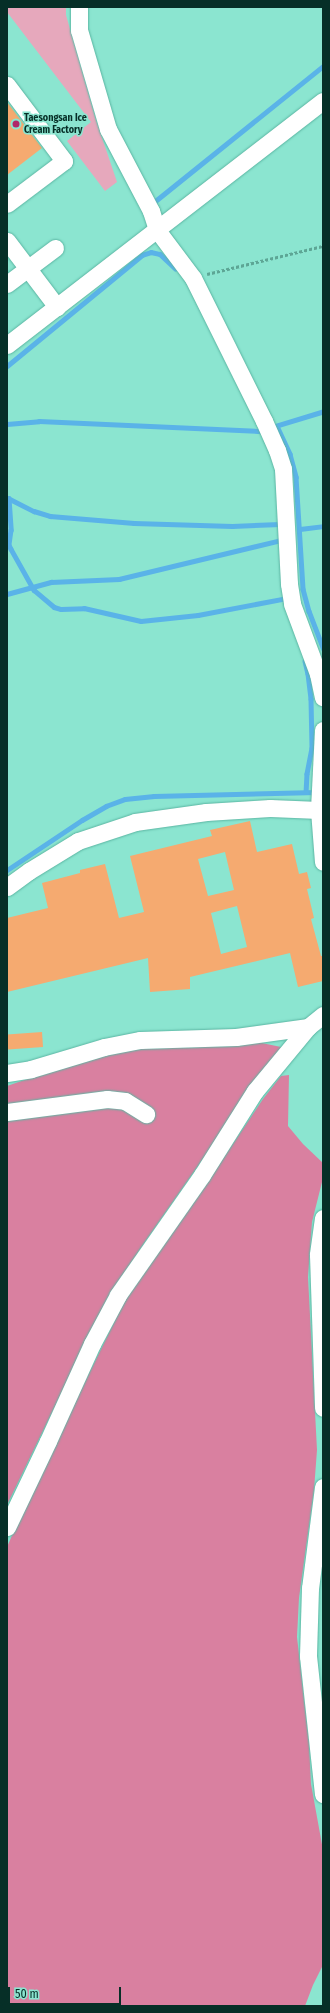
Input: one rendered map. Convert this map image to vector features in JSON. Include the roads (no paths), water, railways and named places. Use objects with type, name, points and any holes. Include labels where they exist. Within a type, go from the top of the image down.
[{"type":"street","points":[[79,7],[80,30],[108,128],[151,211],[157,230],[193,278],[264,421],[283,469],[289,584],[292,604],[318,674],[323,698]]},
{"type":"street","points":[[7,85],[64,161],[7,204]]},
{"type":"street","points":[[7,345],[323,101]]},
{"type":"street","points":[[7,241],[57,307]]},
{"type":"street","points":[[7,284],[55,248]]},
{"type":"street","points":[[323,730],[320,799],[323,862]]},
{"type":"street","points":[[7,887],[29,871],[78,841],[135,822],[206,812],[270,808],[320,799]]},
{"type":"street","points":[[7,1527],[92,1344],[118,1295],[202,1175],[255,1091],[308,1027],[323,1015]]},
{"type":"street","points":[[7,1073],[31,1069],[104,1047],[140,1040],[236,1037],[308,1027]]},
{"type":"street","points":[[7,1112],[107,1099],[125,1101],[146,1114]]},
{"type":"street","points":[[323,1218],[318,1255],[323,1408]]},
{"type":"street","points":[[323,1488],[310,1588],[308,1649],[323,1794]]},
{"type":"waterway","points":[[154,202],[323,66]]},
{"type":"waterway","points":[[7,366],[142,255],[151,252],[160,254],[175,268]]},
{"type":"waterway","points":[[323,412],[277,426],[290,454],[296,477],[303,589],[309,611],[323,648]]},
{"type":"waterway","points":[[7,424],[39,421],[262,431]]},
{"type":"waterway","points":[[8,498],[34,511],[50,516],[134,523],[232,526],[280,524]]},
{"type":"waterway","points":[[9,498],[11,530],[9,545],[34,590],[54,607],[61,609],[84,608],[141,621],[198,615],[287,598]]},
{"type":"waterway","points":[[300,529],[323,526]]},
{"type":"waterway","points":[[7,594],[51,582],[119,579],[281,540]]},
{"type":"waterway","points":[[305,661],[311,699],[312,748],[307,774],[306,792]]},
{"type":"waterway","points":[[7,870],[82,820],[106,806],[125,799],[154,796],[317,792]]},
{"type":"place","name":"Taesongsan Ice Cream Factory","points":[[16,124]]}]
